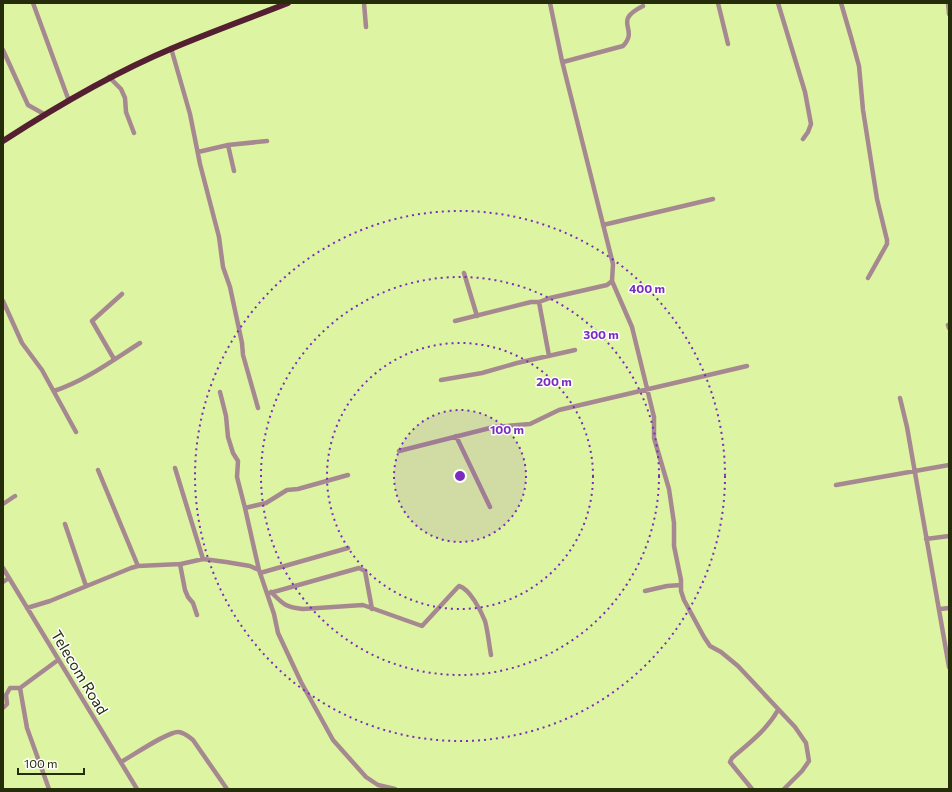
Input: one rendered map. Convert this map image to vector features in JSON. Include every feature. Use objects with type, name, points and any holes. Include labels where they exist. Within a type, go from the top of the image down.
[{"type":"highway","points":[[3,141],[44,114],[109,77],[171,48],[288,3]]},
{"type":"street","points":[[34,3],[69,101]]},
{"type":"street","points":[[364,3],[366,27]]},
{"type":"street","points":[[550,3],[563,62],[613,264],[612,281],[632,327],[648,390],[654,417],[654,438],[669,489],[674,523],[674,546],[681,580],[681,591],[684,600],[710,646],[721,652],[738,666],[795,727],[806,744],[809,761],[802,771],[784,789]]},
{"type":"street","points":[[718,3],[728,44]]},
{"type":"street","points":[[778,3],[805,92],[811,124],[803,139]]},
{"type":"street","points":[[841,3],[852,36],[858,66],[863,110],[877,199],[887,240],[868,278]]},
{"type":"street","points":[[948,3],[949,14]]},
{"type":"street","points":[[563,62],[623,46],[628,40],[629,33],[627,19],[629,14],[643,6]]},
{"type":"street","points":[[171,48],[190,114],[200,164],[230,287],[242,343],[243,355],[258,408]]},
{"type":"street","points":[[3,50],[28,105],[44,114]]},
{"type":"street","points":[[109,77],[121,89],[125,98],[126,112],[134,133]]},
{"type":"street","points":[[198,152],[228,145],[267,141]]},
{"type":"street","points":[[228,145],[234,171]]},
{"type":"street","points":[[603,225],[713,199]]},
{"type":"street","points":[[464,273],[477,316]]},
{"type":"street","points":[[455,321],[538,302],[555,296],[607,285],[612,281]]},
{"type":"street","points":[[114,359],[92,321],[122,294]]},
{"type":"street","points":[[3,301],[22,343],[42,370],[76,432]]},
{"type":"street","points":[[538,302],[549,356]]},
{"type":"street","points":[[54,391],[65,388],[140,343]]},
{"type":"street","points":[[441,380],[482,373],[517,363],[575,350]]},
{"type":"street","points":[[399,451],[494,427],[530,424],[559,410],[748,366]]},
{"type":"street","points":[[220,392],[226,416],[228,437],[233,453],[238,461],[237,477],[259,572],[269,593],[278,633],[301,682],[333,740],[366,777],[378,785],[395,789]]},
{"type":"street","points":[[900,398],[915,471],[949,668]]},
{"type":"street","points":[[456,436],[490,507]]},
{"type":"street","points":[[836,485],[949,465]]},
{"type":"street","points":[[175,468],[202,559]]},
{"type":"street","points":[[98,470],[138,566]]},
{"type":"street","points":[[245,508],[266,503],[287,490],[298,489],[348,475]]},
{"type":"street","points":[[3,504],[15,496]]},
{"type":"street","points":[[65,524],[86,586]]},
{"type":"street","points":[[926,539],[949,536]]},
{"type":"street","points":[[27,608],[50,601],[138,566],[180,564],[202,559],[250,566],[259,572],[348,548]]},
{"type":"street","points":[[180,564],[185,590],[197,615]]},
{"type":"street","name":"Telecom Road","points":[[3,568],[137,789]]},
{"type":"street","points":[[269,593],[359,568],[365,571],[372,609]]},
{"type":"street","points":[[3,582],[9,578]]},
{"type":"street","points":[[645,591],[667,586],[681,585]]},
{"type":"street","points":[[269,593],[284,605],[302,609],[364,605],[422,626],[459,586],[468,592],[474,600],[485,621],[491,655]]},
{"type":"street","points":[[940,609],[949,608]]},
{"type":"street","points":[[3,708],[7,704],[6,695],[10,688],[20,688],[58,660]]},
{"type":"street","points":[[20,688],[27,728],[49,789]]},
{"type":"street","points":[[752,789],[730,762],[732,758],[773,719],[778,710]]},
{"type":"street","points":[[121,762],[166,735],[178,732],[193,740],[227,789]]}]
